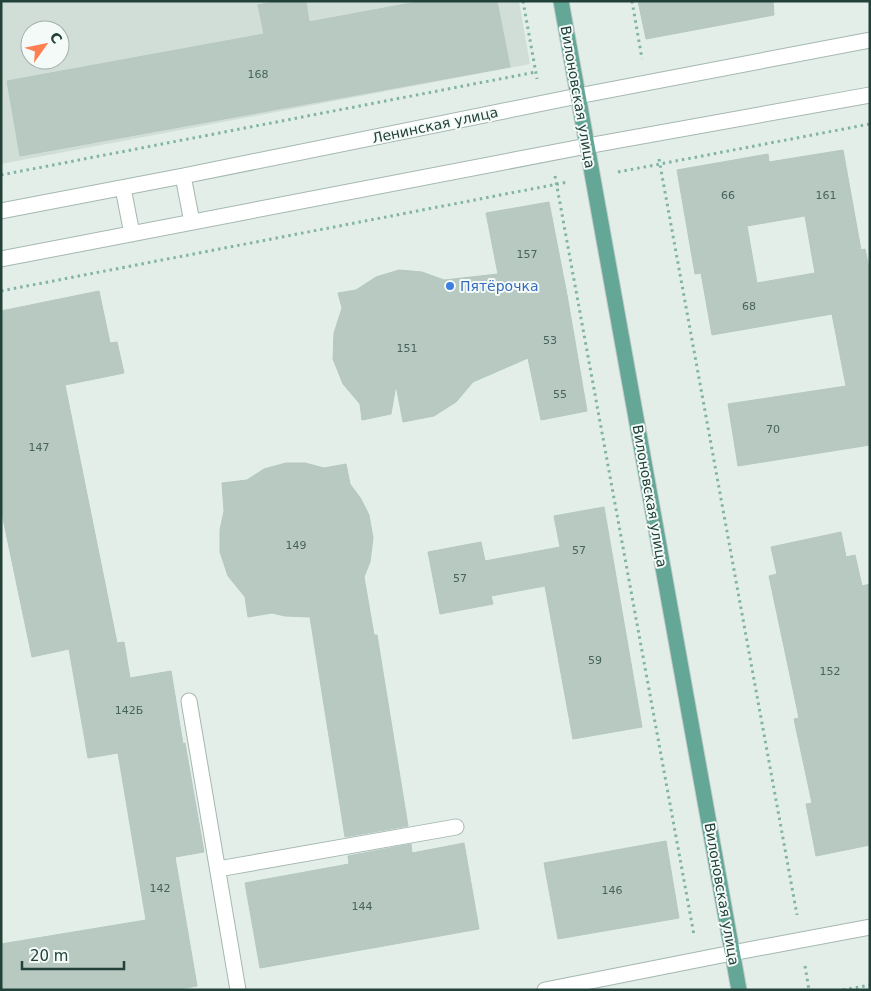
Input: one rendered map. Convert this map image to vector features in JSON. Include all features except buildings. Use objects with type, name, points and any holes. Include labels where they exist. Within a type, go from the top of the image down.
[{"type":"main road","name":"Вилоновская улица","points":[[561,1],[739,990]]},
{"type":"street","name":"Ленинская улица","points":[[1,211],[541,103],[870,40]]},
{"type":"street","points":[[1,259],[587,146],[870,95]]},
{"type":"street","points":[[183,176],[192,222]]},
{"type":"street","points":[[123,188],[132,234]]},
{"type":"street","points":[[189,701],[238,990]]},
{"type":"street","points":[[218,869],[456,827]]},
{"type":"street","points":[[545,990],[732,952],[870,927]]},
{"type":"path","points":[[523,1],[541,103]]},
{"type":"path","points":[[1,174],[536,72]]},
{"type":"path","points":[[1,290],[870,124]]},
{"type":"path","points":[[550,154],[698,959]]},
{"type":"path","points":[[660,164],[801,940]]},
{"type":"path","points":[[843,990],[870,985]]},
{"type":"shaded area","points":[[1,1],[519,1],[530,64],[1,164]]},
{"type":"place","name":"Пятёрочка","points":[[450,286]]}]
